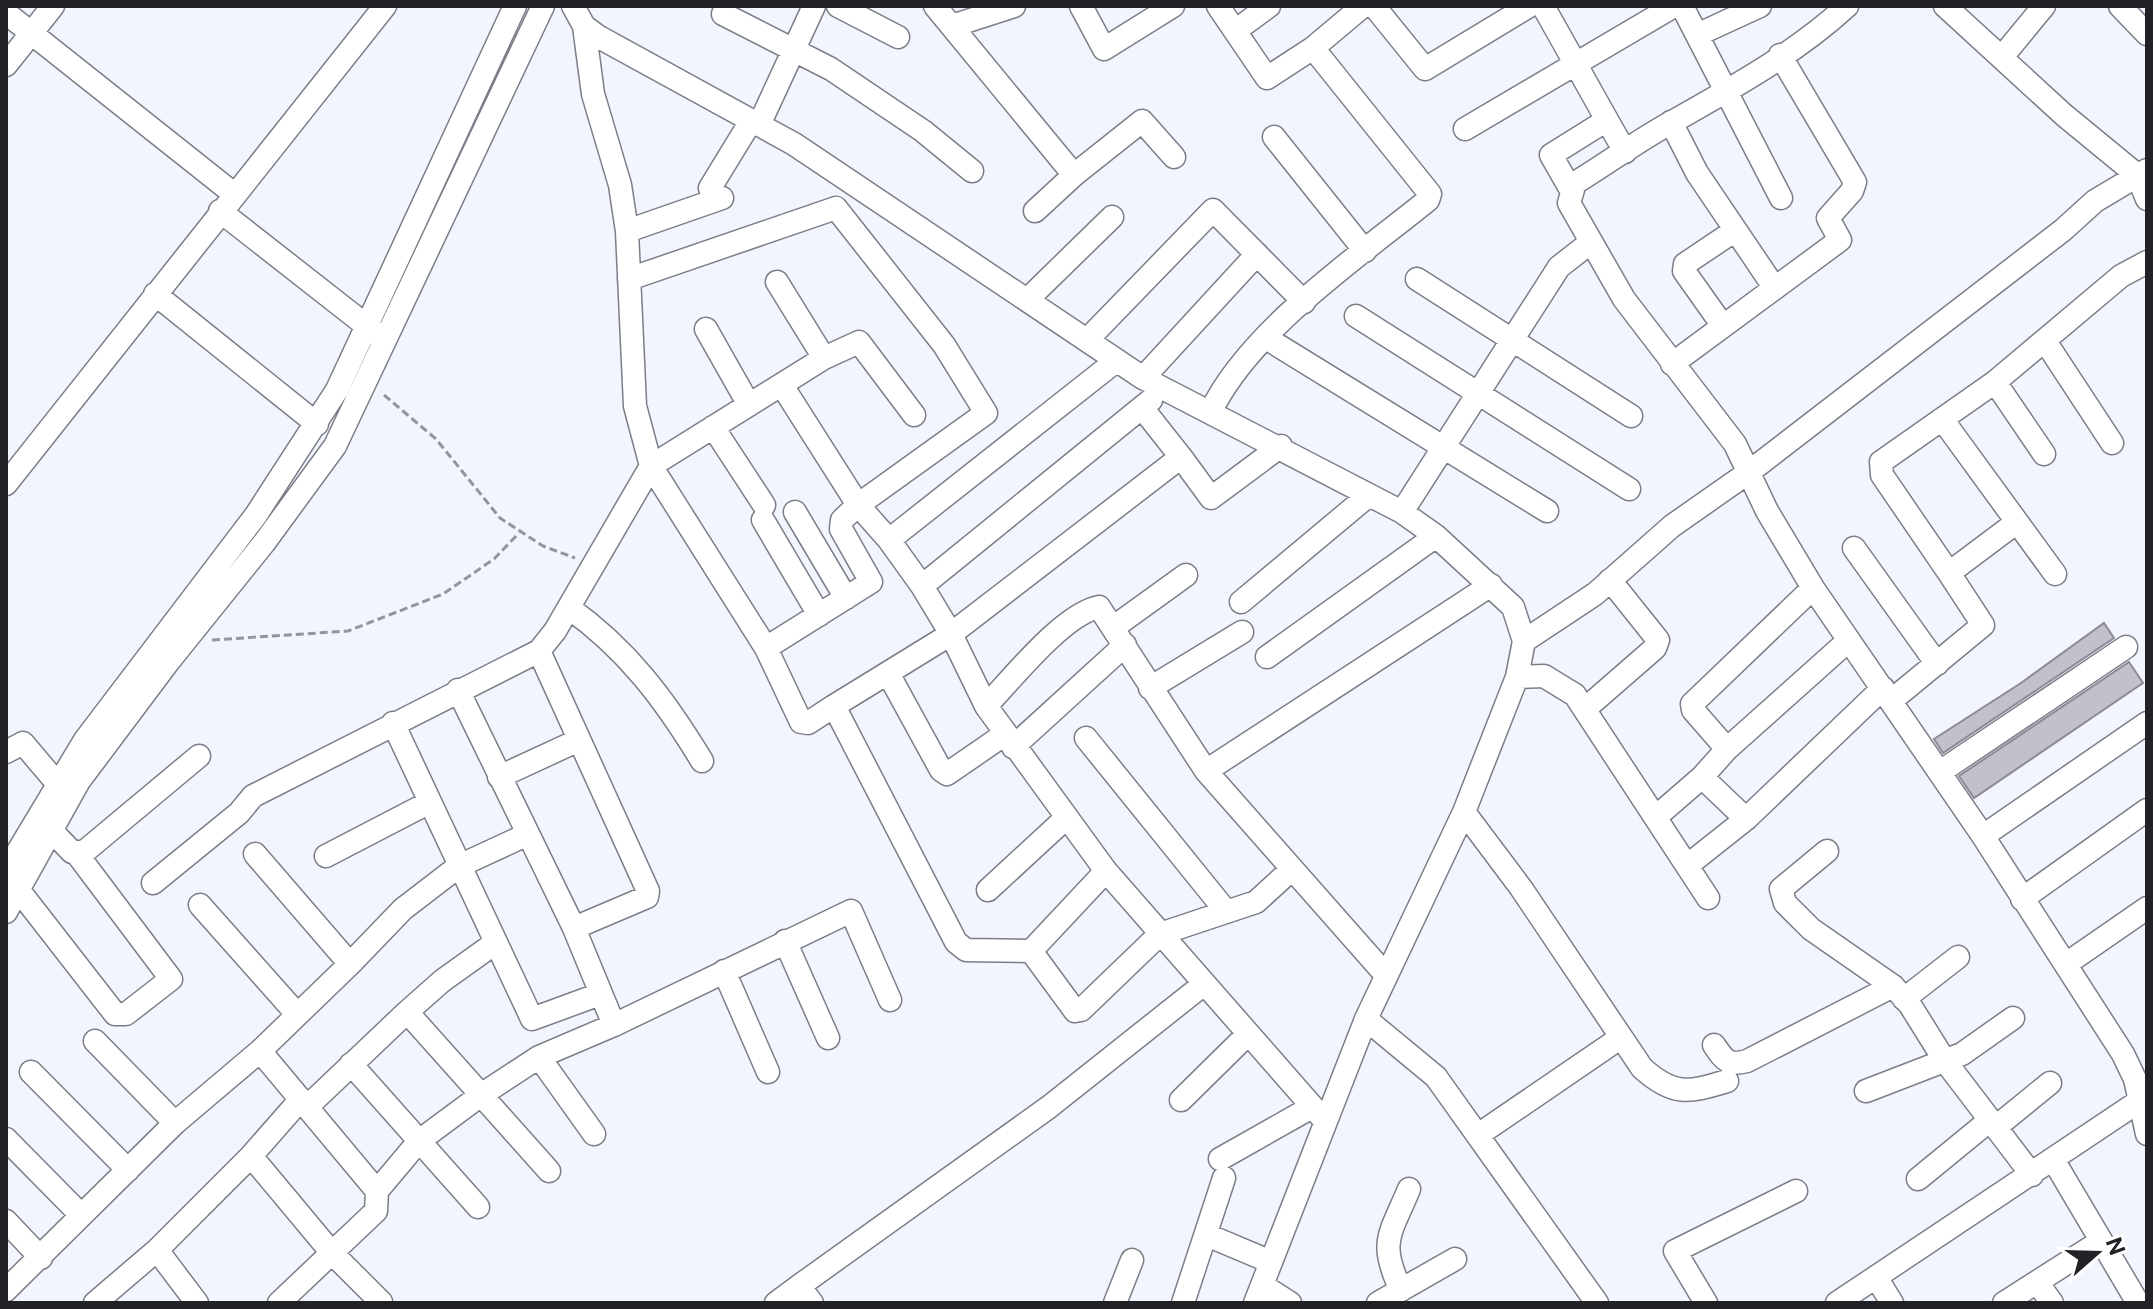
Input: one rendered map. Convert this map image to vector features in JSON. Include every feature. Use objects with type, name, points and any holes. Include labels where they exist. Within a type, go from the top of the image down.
[{"type":"street","points":[[6,65],[53,6]]},
{"type":"street","points":[[6,484],[385,6]]},
{"type":"street","points":[[12,880],[49,828],[127,700],[317,424],[337,390],[515,6]]},
{"type":"street","points":[[6,912],[12,880],[56,782],[127,700],[184,642],[264,543],[335,446],[543,6]]},
{"type":"street","points":[[627,231],[716,193],[794,51],[814,6]]},
{"type":"street","points":[[838,6],[898,37]]},
{"type":"street","points":[[935,6],[1074,175]]},
{"type":"street","points":[[952,26],[1014,6]]},
{"type":"street","points":[[1081,6],[1104,49],[1138,15],[1173,6]]},
{"type":"street","points":[[1218,6],[1268,78],[1313,48],[1363,6]]},
{"type":"street","points":[[1235,31],[1269,6]]},
{"type":"street","points":[[1374,6],[1425,69],[1529,6]]},
{"type":"street","points":[[1543,6],[1625,152]]},
{"type":"street","points":[[1465,129],[1674,6]]},
{"type":"street","points":[[1682,6],[1781,198]]},
{"type":"street","points":[[1699,34],[1760,6]]},
{"type":"street","points":[[1847,6],[1818,33],[1780,55],[1728,92],[1671,122],[1575,183],[1569,203],[1624,299],[1735,444],[1767,511],[1813,588],[1983,836],[2123,1054],[2144,1098],[2147,1134]]},
{"type":"street","points":[[2002,57],[2044,6]]},
{"type":"street","points":[[2120,6],[2147,34]]},
{"type":"street","points":[[1956,10],[2002,57],[2142,173],[2147,199]]},
{"type":"street","points":[[6,13],[227,202],[365,327],[385,338]]},
{"type":"street","points":[[723,14],[831,69],[877,98],[972,171]]},
{"type":"street","points":[[579,16],[794,144],[1116,361],[1402,512],[1436,536],[1513,607],[1524,641],[1517,677],[1464,812],[1319,1114],[1259,1294],[1290,1303]]},
{"type":"street","points":[[579,16],[593,94],[620,185],[627,231],[635,406],[651,466],[766,648],[801,722],[808,723],[951,634],[1181,457]]},
{"type":"street","points":[[1211,411],[1266,338],[1304,302],[1428,200],[1430,194],[1313,48]]},
{"type":"street","points":[[1672,364],[1840,240],[1828,218],[1855,186],[1780,55]]},
{"type":"street","points":[[1571,190],[1551,155],[1607,120]]},
{"type":"street","points":[[1035,211],[1074,175],[1142,121],[1174,157]]},
{"type":"street","points":[[1671,122],[1697,173],[1774,287]]},
{"type":"street","points":[[1274,137],[1365,251]]},
{"type":"street","points":[[1524,641],[1561,618],[1672,526],[1749,472],[2063,230],[2095,201],[2142,173]]},
{"type":"street","points":[[629,279],[836,208],[851,184]]},
{"type":"street","points":[[766,648],[871,582],[841,529],[842,520],[858,505],[986,413],[944,345],[836,208]]},
{"type":"street","points":[[1087,340],[1213,210],[1304,302]]},
{"type":"street","points":[[1028,299],[1112,217]]},
{"type":"street","points":[[1723,326],[1684,271],[1685,264],[1734,231]]},
{"type":"street","points":[[1402,512],[1440,447],[1559,267],[1591,242]]},
{"type":"street","points":[[922,586],[1143,409],[1153,383],[1257,254]]},
{"type":"street","points":[[1688,865],[1746,819],[1887,694],[1937,664],[1983,625],[1879,468],[1881,462],[1995,382],[2121,276],[2147,262]]},
{"type":"street","points":[[1417,279],[1631,416]]},
{"type":"street","points":[[777,282],[824,358]]},
{"type":"street","points":[[155,294],[317,424]]},
{"type":"street","points":[[1356,316],[1629,489]]},
{"type":"street","points":[[706,329],[749,405]]},
{"type":"street","points":[[1266,338],[1547,511]]},
{"type":"street","points":[[2045,341],[2112,443]]},
{"type":"street","points":[[153,883],[239,813],[253,796],[539,651],[569,608],[651,466],[783,387],[824,358],[859,342],[914,415]]},
{"type":"street","points":[[889,540],[1116,361]]},
{"type":"street","points":[[1995,382],[2044,454]]},
{"type":"street","points":[[783,387],[858,505],[889,540],[922,586],[951,634],[986,706],[1009,741],[1106,871],[1319,1114]]},
{"type":"street","points":[[1143,409],[1211,498],[1281,446]]},
{"type":"street","points":[[1942,419],[2055,574]]},
{"type":"street","points":[[713,427],[819,615]]},
{"type":"street","points":[[1241,602],[1369,495]]},
{"type":"street","points":[[795,512],[846,598]]},
{"type":"street","points":[[1949,573],[2017,522]]},
{"type":"street","points":[[245,528],[264,543]]},
{"type":"street","points":[[1267,657],[1436,536]]},
{"type":"street","points":[[1854,548],[1937,664]]},
{"type":"street","points":[[889,675],[941,770],[947,774],[1009,741],[1186,575]]},
{"type":"street","points":[[1593,702],[1655,648],[1658,640],[1610,580]]},
{"type":"street","points":[[1206,771],[1491,585]]},
{"type":"street","points":[[1727,749],[1693,710],[1692,704],[1813,588]]},
{"type":"street","points":[[986,706],[1058,633],[1091,608],[1099,607],[1105,611],[1150,688],[1206,771],[1385,974]]},
{"type":"street","points":[[569,608],[599,629],[633,662],[665,700],[702,761]]},
{"type":"street","points":[[1150,688],[1242,632]]},
{"type":"street","points":[[1657,816],[1849,640]]},
{"type":"street","points":[[1940,772],[2126,647]]},
{"type":"street","points":[[539,651],[648,891],[647,897],[574,928]]},
{"type":"street","points":[[1517,677],[1544,676],[1575,695],[1708,898]]},
{"type":"street","points":[[458,690],[526,835],[574,928],[614,1025]]},
{"type":"street","points":[[834,706],[956,942],[966,950],[1031,951],[1106,871]]},
{"type":"street","points":[[393,723],[532,1019],[600,994]]},
{"type":"street","points":[[1983,836],[2147,723]]},
{"type":"street","points":[[1086,738],[1225,910]]},
{"type":"street","points":[[499,777],[579,740]]},
{"type":"street","points":[[6,752],[23,743],[56,782]]},
{"type":"street","points":[[77,854],[199,756]]},
{"type":"street","points":[[1702,777],[1746,819]]},
{"type":"street","points":[[326,856],[430,802]]},
{"type":"street","points":[[2022,899],[2147,810]]},
{"type":"street","points":[[1464,812],[1514,878],[1642,1068],[1661,1085],[1678,1091],[1700,1089],[1727,1081]]},
{"type":"street","points":[[988,890],[1066,818]]},
{"type":"street","points":[[12,880],[115,1014],[126,1014],[171,979],[77,854],[49,828]]},
{"type":"street","points":[[6,1290],[175,1123],[260,1051],[403,909],[459,866],[526,835]]},
{"type":"street","points":[[1827,851],[1781,889],[1785,903],[1811,929],[1899,993],[1945,1061],[2032,1175]]},
{"type":"street","points":[[255,854],[350,964]]},
{"type":"street","points":[[1031,951],[1070,1007],[1081,1010],[1160,934],[1256,902],[1291,870]]},
{"type":"street","points":[[200,905],[296,1013]]},
{"type":"street","points":[[2066,964],[2147,908]]},
{"type":"street","points":[[279,1303],[376,1211],[377,1191],[419,1141],[539,1057],[614,1025],[851,911],[890,1000]]},
{"type":"street","points":[[785,941],[828,1038]]},
{"type":"street","points":[[95,1303],[157,1250],[305,1102],[442,981],[495,943]]},
{"type":"street","points":[[1714,1045],[1725,1062],[1733,1065],[1747,1061],[1899,993],[1958,957]]},
{"type":"street","points":[[724,971],[768,1072]]},
{"type":"street","points":[[776,1303],[805,1295],[1204,984]]},
{"type":"street","points":[[407,1012],[549,1171]]},
{"type":"street","points":[[1866,1091],[1962,1054],[2013,1018]]},
{"type":"street","points":[[1366,1019],[1436,1077],[1590,1300]]},
{"type":"street","points":[[1181,1100],[1248,1034]]},
{"type":"street","points":[[1478,1135],[1620,1038]]},
{"type":"street","points":[[95,1041],[175,1123]]},
{"type":"street","points":[[260,1051],[377,1191]]},
{"type":"street","points":[[539,1057],[594,1134]]},
{"type":"street","points":[[351,1064],[478,1207]]},
{"type":"street","points":[[31,1072],[128,1170]]},
{"type":"street","points":[[1918,1179],[2050,1083]]},
{"type":"street","points":[[1837,1303],[2054,1161],[2144,1098]]},
{"type":"street","points":[[1183,1303],[1207,1235],[1222,1169],[1319,1114]]},
{"type":"street","points":[[6,1139],[81,1215]]},
{"type":"street","points":[[251,1156],[332,1253],[381,1302]]},
{"type":"street","points":[[2054,1161],[2138,1303]]},
{"type":"street","points":[[1401,1290],[1386,1254],[1387,1241],[1409,1189]]},
{"type":"street","points":[[1706,1303],[1675,1251],[1796,1191]]},
{"type":"street","points":[[6,1221],[41,1258]]},
{"type":"street","points":[[1207,1235],[1271,1262]]},
{"type":"street","points":[[2004,1303],[2101,1241]]},
{"type":"street","points":[[157,1250],[197,1303]]},
{"type":"street","points":[[1378,1303],[1455,1259]]},
{"type":"street","points":[[1115,1303],[1132,1260]]},
{"type":"street","points":[[1876,1277],[1892,1303]]},
{"type":"street","points":[[2037,1282],[2052,1303]]},
{"type":"path","points":[[365,383],[409,412],[436,439],[500,518],[519,533],[594,564]]},
{"type":"path","points":[[184,642],[348,631],[443,594],[484,567],[519,533]]},
{"type":"building","points":[[2104,623],[2114,638],[1943,753],[1934,739],[2021,683]]},
{"type":"building","points":[[2129,662],[2143,683],[1974,798],[1959,776]]}]
